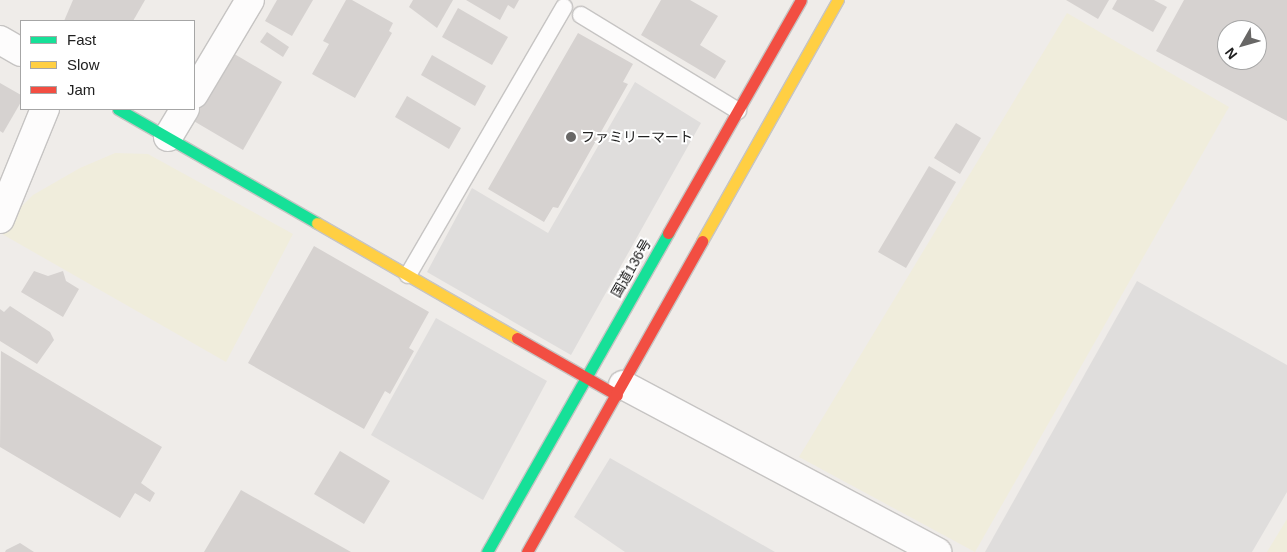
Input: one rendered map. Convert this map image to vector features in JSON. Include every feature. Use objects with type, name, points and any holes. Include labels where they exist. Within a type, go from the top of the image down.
[{"type":"main road","name":"国道136号","points":[[487,552],[802,0]]},
{"type":"main road","points":[[527,552],[620,390],[838,0]]},
{"type":"main road","points":[[120,110],[586,377],[620,390]]},
{"type":"street","points":[[195,92],[250,0]]},
{"type":"street","points":[[0,40],[20,51]]},
{"type":"street","points":[[0,219],[45,110]]},
{"type":"street","points":[[168,137],[184,110]]},
{"type":"street","points":[[620,390],[937,552]]},
{"type":"lane","points":[[408,275],[564,7]]},
{"type":"lane","points":[[581,15],[738,111]]},
{"type":"shaded area","points":[[1067,13],[1229,107],[975,552],[799,457]]},
{"type":"shaded area","points":[[635,82],[701,123],[571,355],[427,272],[472,188],[548,233]]},
{"type":"shaded area","points":[[115,153],[148,154],[293,234],[226,362],[2,234],[16,212],[33,195],[80,168]]},
{"type":"shaded area","points":[[1137,281],[1287,365],[1287,492],[1252,552],[985,552]]},
{"type":"shaded area","points":[[436,318],[547,381],[483,500],[371,435]]},
{"type":"shaded area","points":[[610,458],[775,552],[625,552],[574,517]]},
{"type":"shaded area","points":[[1287,519],[1287,552],[1267,552]]},
{"type":"building","points":[[73,0],[145,0],[134,20],[64,20]]},
{"type":"building","points":[[277,0],[313,0],[292,36],[265,21]]},
{"type":"building","points":[[346,0],[352,0],[393,23],[389,31],[392,33],[355,98],[312,74],[329,44],[323,41]]},
{"type":"building","points":[[413,0],[453,0],[437,28],[409,7]]},
{"type":"building","points":[[466,0],[519,0],[514,9],[508,5],[500,20]]},
{"type":"building","points":[[661,0],[690,0],[718,16],[700,45],[726,61],[715,79],[641,35]]},
{"type":"building","points":[[1066,0],[1109,0],[1098,19]]},
{"type":"building","points":[[1117,0],[1154,0],[1167,7],[1153,32],[1112,9]]},
{"type":"building","points":[[1184,0],[1287,0],[1287,121],[1156,51]]},
{"type":"building","points":[[458,8],[508,37],[492,65],[442,37]]},
{"type":"building","points":[[267,32],[289,47],[283,57],[260,42]]},
{"type":"building","points":[[578,33],[633,64],[623,82],[628,84],[558,208],[553,207],[544,222],[488,189]]},
{"type":"building","points":[[231,52],[282,82],[243,150],[192,120]]},
{"type":"building","points":[[432,55],[486,86],[475,106],[421,75]]},
{"type":"building","points":[[0,83],[20,94],[20,104],[3,133],[0,131]]},
{"type":"building","points":[[407,96],[461,128],[449,149],[395,117]]},
{"type":"building","points":[[956,123],[981,138],[960,174],[934,158]]},
{"type":"building","points":[[929,166],[956,182],[906,268],[878,252]]},
{"type":"building","points":[[314,246],[429,312],[409,348],[414,351],[390,394],[385,391],[364,429],[248,363]]},
{"type":"building","points":[[34,271],[48,276],[63,271],[66,281],[79,289],[63,317],[21,292]]},
{"type":"building","points":[[10,306],[50,332],[54,340],[37,364],[0,341],[0,309],[4,312]]},
{"type":"building","points":[[1,351],[162,447],[141,483],[155,493],[150,502],[135,493],[120,518],[0,447]]},
{"type":"building","points":[[340,451],[390,481],[364,524],[314,494]]},
{"type":"building","points":[[241,490],[351,552],[204,552]]},
{"type":"building","points":[[20,543],[34,552],[5,552],[6,550]]},
{"type":"traffic: fast","points":[[120,110],[317,223]]},
{"type":"traffic: fast","points":[[487,552],[668,233]]},
{"type":"traffic: slow","points":[[702,241],[838,0]]},
{"type":"traffic: slow","points":[[317,223],[517,338]]},
{"type":"traffic: jam","points":[[668,233],[801,0]]},
{"type":"traffic: jam","points":[[527,552],[702,241]]},
{"type":"traffic: jam","points":[[517,338],[617,395]]},
{"type":"place","name":"ファミリーマート","points":[[571,137]]}]
